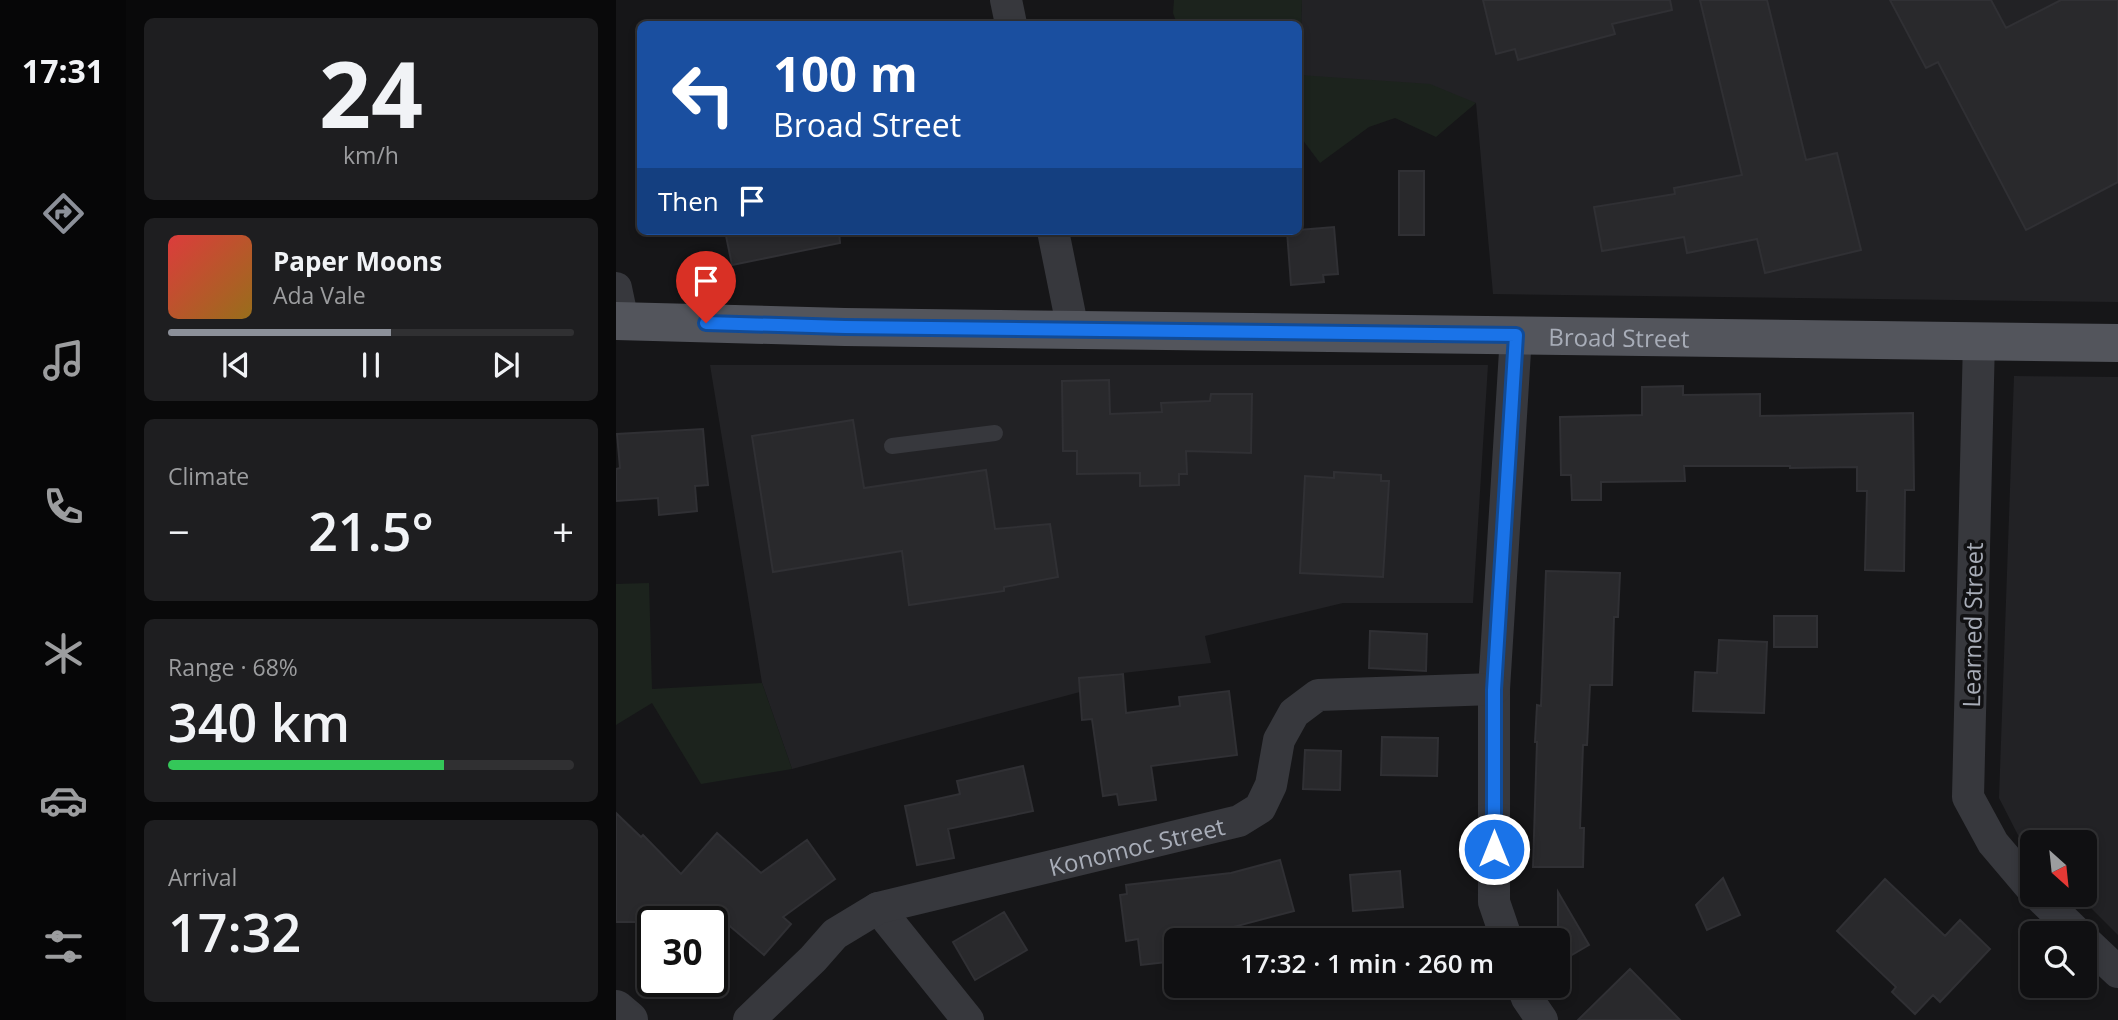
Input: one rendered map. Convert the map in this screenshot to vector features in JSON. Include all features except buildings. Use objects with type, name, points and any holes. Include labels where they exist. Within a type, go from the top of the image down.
[{"type":"main road","name":"Broad Street","points":[[618,310],[845,327],[2118,343]]},
{"type":"street","points":[[1006,0],[1010,21]]},
{"type":"street","points":[[1054,235],[1073,330]]},
{"type":"street","points":[[1503,928],[1494,902],[1494,690],[1516,335]]},
{"type":"street","name":"Learned Street","points":[[1979,340],[1968,797],[1993,843],[2020,875]]},
{"type":"street","name":"Konomoc Street","points":[[749,1020],[813,959],[835,934],[878,908],[1239,821],[1260,807],[1270,785],[1279,740],[1294,713],[1318,695],[1494,690]]},
{"type":"street","points":[[2050,907],[2065,921]]},
{"type":"street","points":[[878,908],[968,1020]]},
{"type":"street","points":[[2097,952],[2118,972]]},
{"type":"street","points":[[1527,998],[1542,1020]]},
{"type":"street","points":[[616,1009],[629,1020]]},
{"type":"lane","points":[[892,446],[995,433]]},
{"type":"shaded area","points":[[1174,0],[1302,0],[1301,21],[1176,21],[1173,13]]},
{"type":"shaded area","points":[[1302,0],[2118,0],[2118,302],[1493,294],[1476,103],[1302,75]]},
{"type":"shaded area","points":[[1302,75],[1430,84],[1476,103],[1436,137],[1395,118],[1369,127],[1320,163],[1302,139]]},
{"type":"shaded area","points":[[710,365],[1488,365],[1473,603],[1343,603],[1205,636],[1211,663],[1079,678],[1080,692],[792,769],[762,683]]},
{"type":"shaded area","points":[[2014,376],[2118,377],[2118,935],[2090,907],[2097,907],[2097,830],[2020,830],[2020,838],[1999,798]]},
{"type":"shaded area","points":[[649,583],[652,689],[762,683],[792,769],[701,784],[652,703],[616,725],[616,584]]},
{"type":"route","points":[[706,323],[1516,335],[1494,690],[1494,849]]}]
